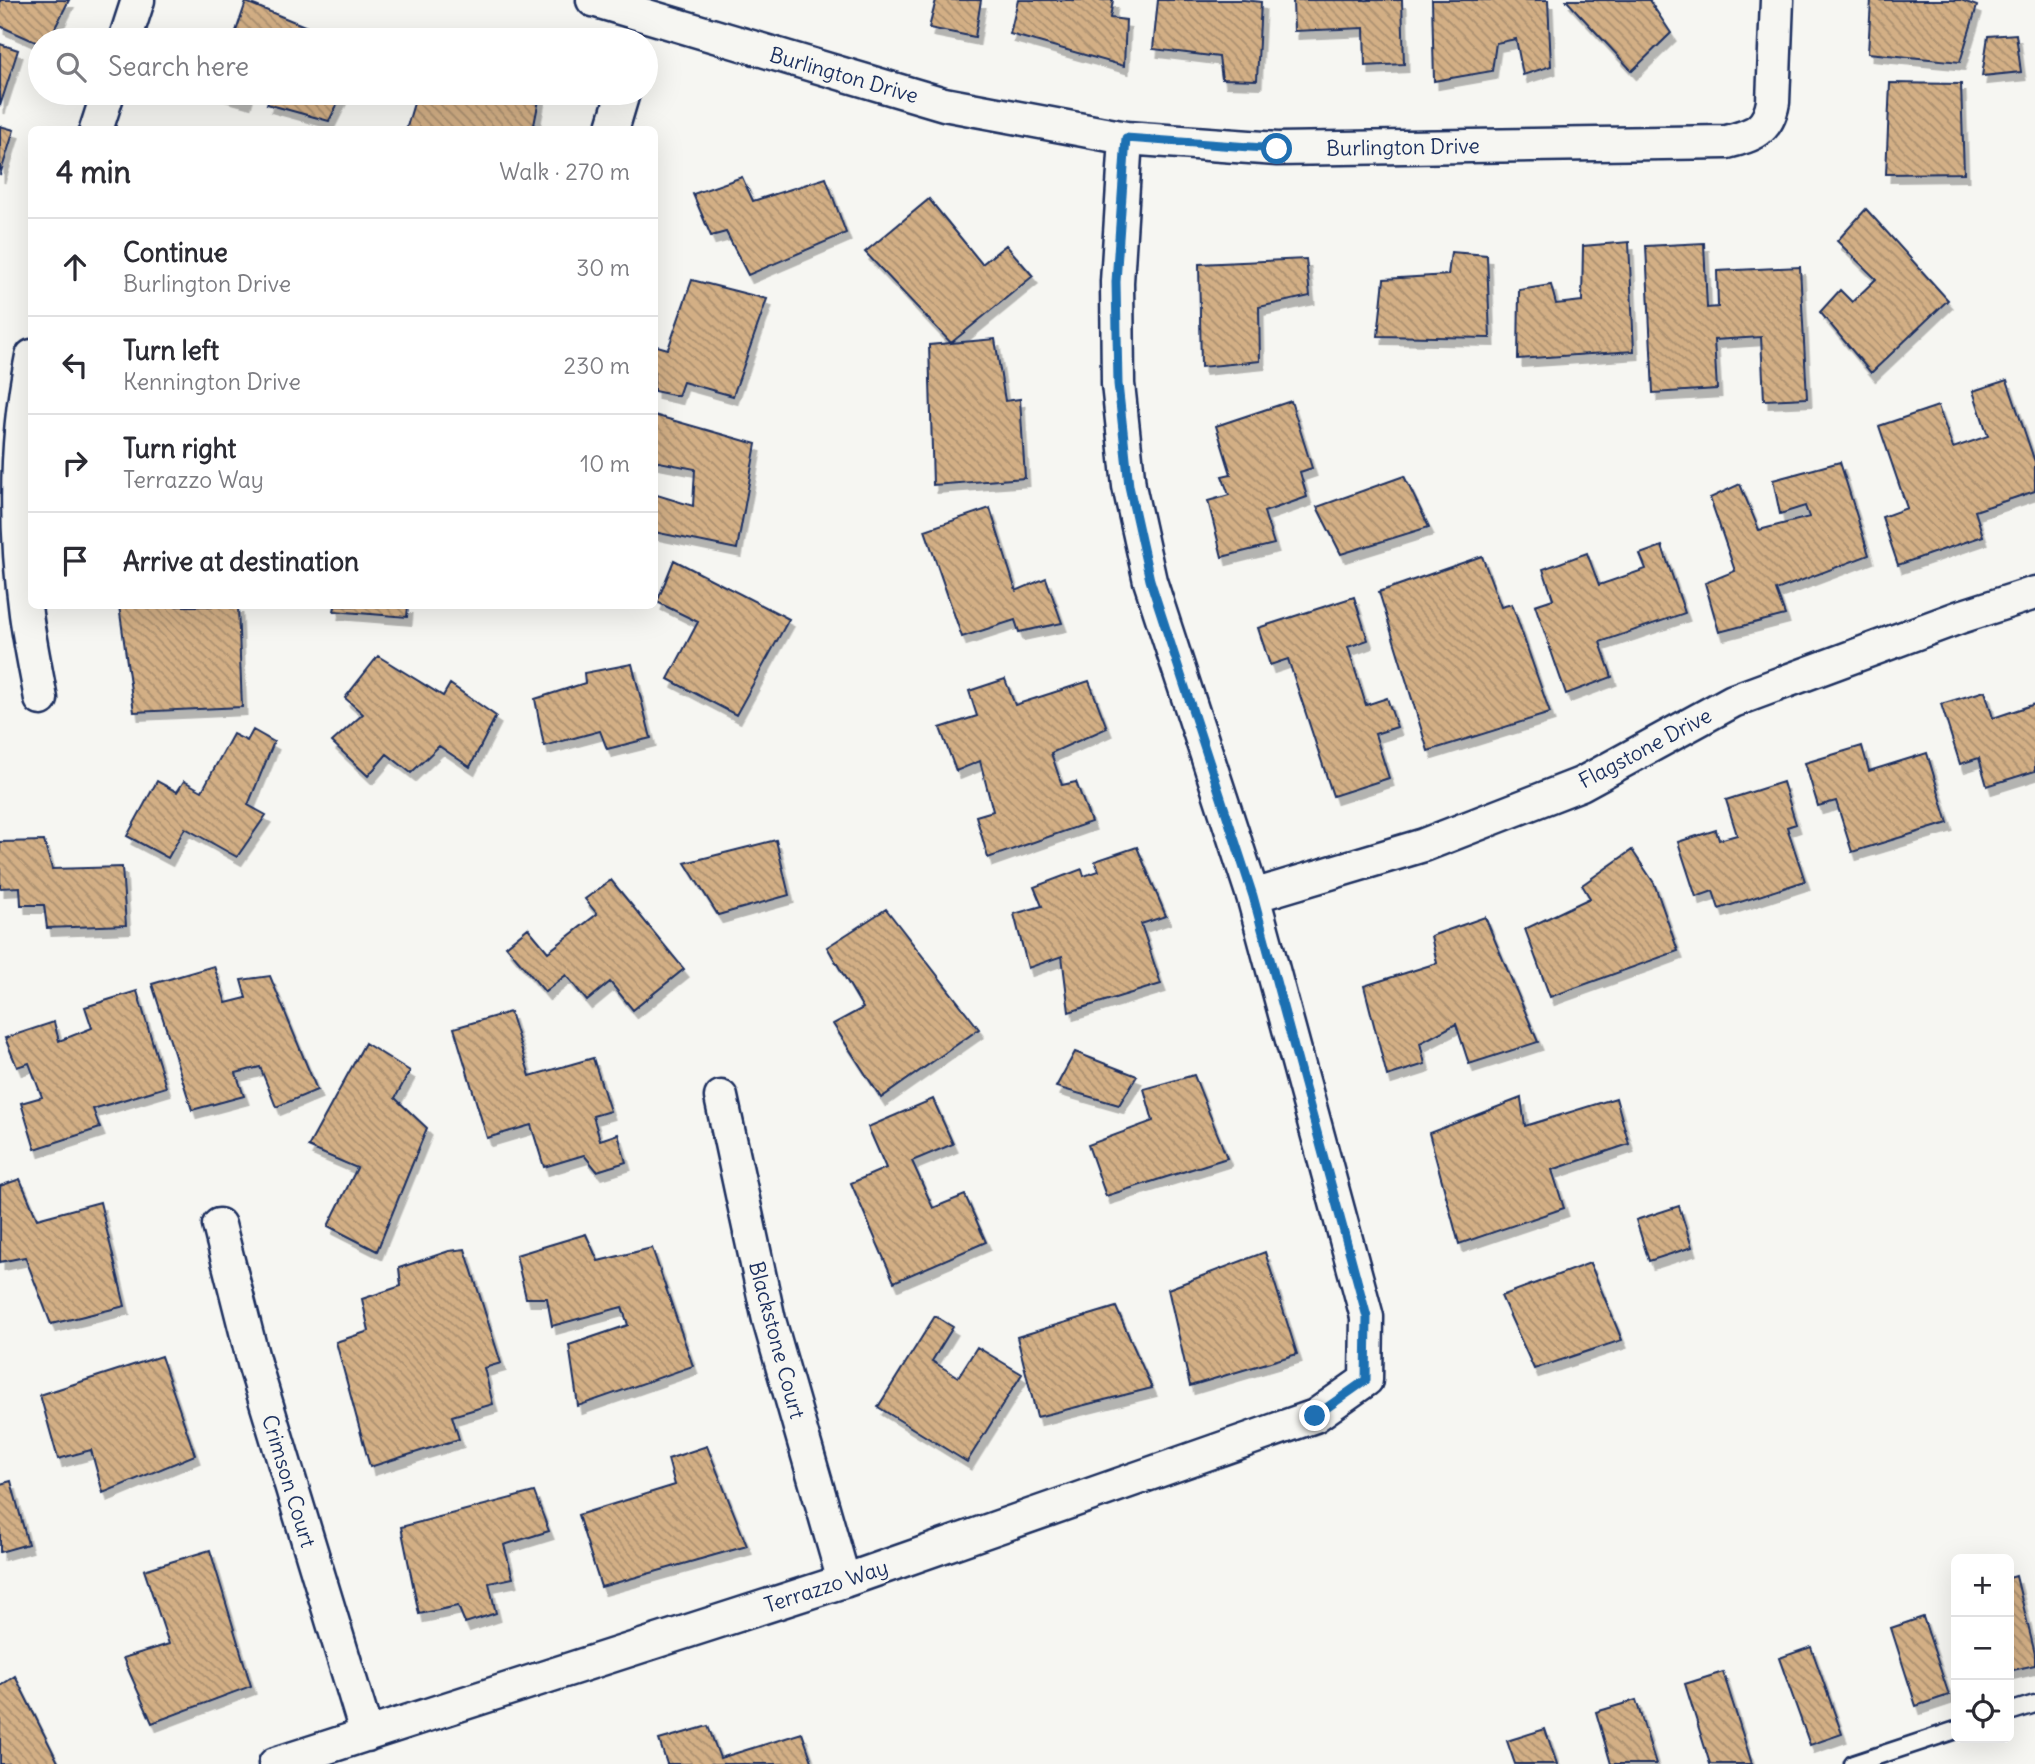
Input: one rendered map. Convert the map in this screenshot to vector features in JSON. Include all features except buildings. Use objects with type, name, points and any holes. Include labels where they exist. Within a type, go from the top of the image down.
[{"type":"street","points":[[129,28],[138,0]]},
{"type":"street","name":"Burlington Drive","points":[[593,0],[643,28]]},
{"type":"street","name":"Burlington Drive","points":[[658,32],[944,104],[1126,138],[1277,149],[1727,142],[1753,135],[1770,118],[1777,0]]},
{"type":"street","points":[[97,126],[104,105]]},
{"type":"street","points":[[613,126],[620,105]]},
{"type":"street","points":[[1126,138],[1117,307],[1118,384],[1129,486],[1150,580],[1253,896]]},
{"type":"street","points":[[28,387],[20,449],[20,528],[26,613],[41,699]]},
{"type":"street","name":"Flagstone Drive","points":[[1253,896],[1424,845],[1581,784],[1733,701],[1960,617],[2035,593]]},
{"type":"street","name":"Terrazzo Way","points":[[275,1764],[844,1581],[1315,1416],[1366,1380],[1367,1317],[1253,896]]},
{"type":"street","name":"Blackstone Court","points":[[721,1097],[769,1320],[844,1581]]},
{"type":"street","name":"Crimson Court","points":[[219,1225],[254,1363],[367,1735]]},
{"type":"lane","points":[[2014,1710],[2035,1704]]},
{"type":"lane","points":[[1853,1764],[1889,1758],[1951,1732]]},
{"type":"route","points":[[1277,149],[1126,138],[1116,282],[1118,384],[1129,486],[1150,580],[1253,896],[1367,1317],[1366,1380],[1315,1416]]}]
